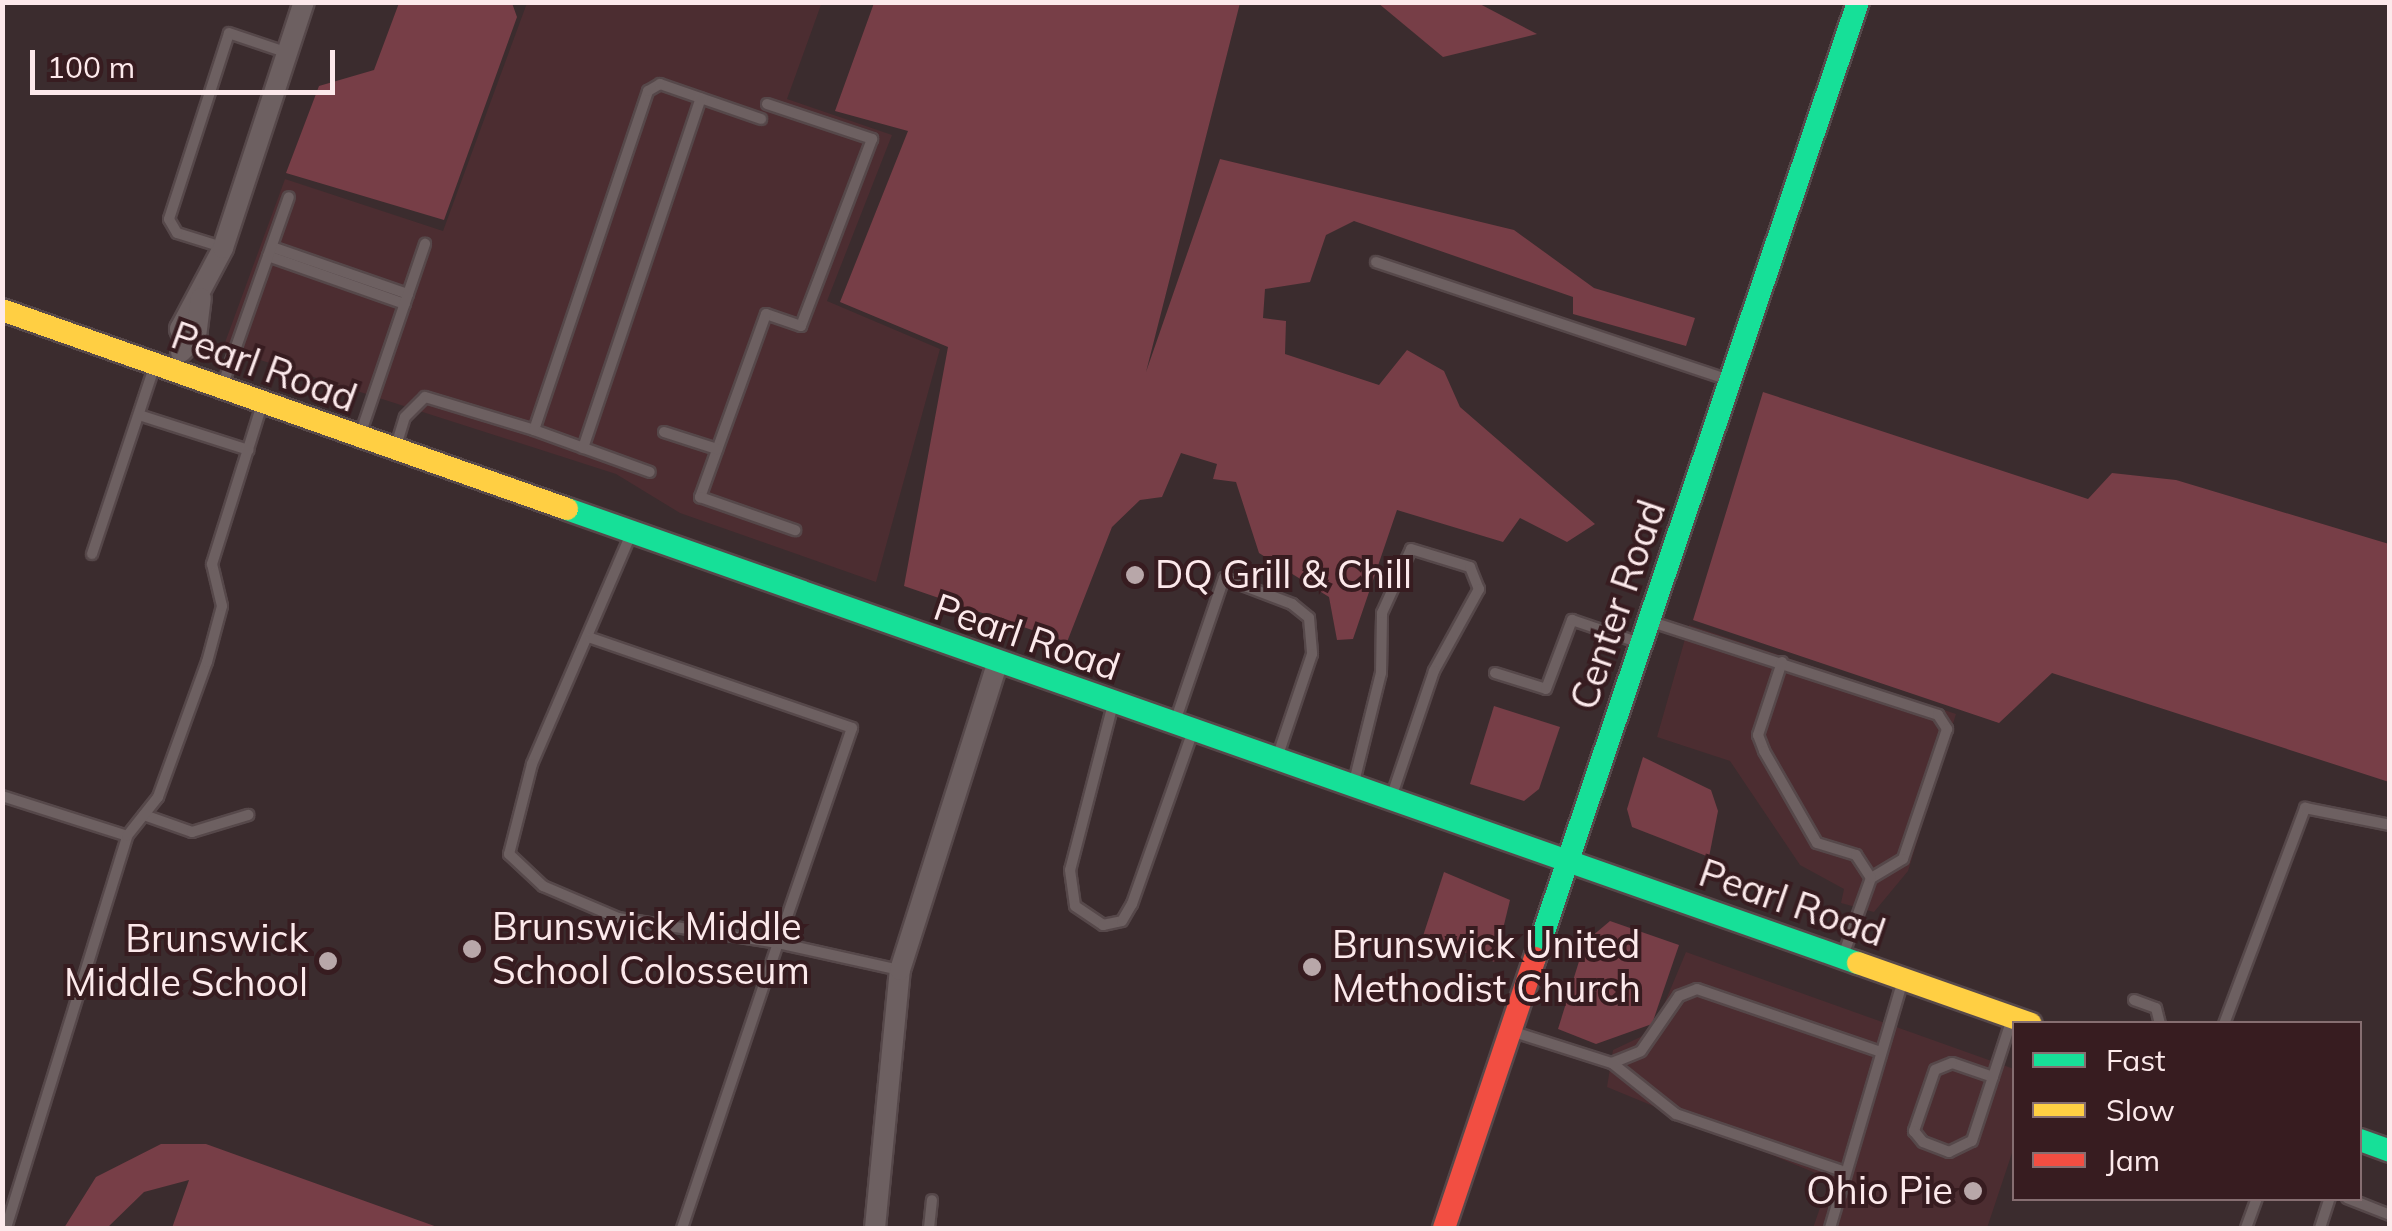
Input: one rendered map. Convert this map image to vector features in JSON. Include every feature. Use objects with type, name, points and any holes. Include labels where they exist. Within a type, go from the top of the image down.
[{"type":"main road","name":"Center Road","points":[[1444,1228],[1858,2]]},
{"type":"main road","name":"Pearl Road","points":[[2,310],[996,667],[2022,1020]]},
{"type":"main road","points":[[2362,1141],[2390,1150]]},
{"type":"street","points":[[164,368],[185,342],[196,337],[201,298],[223,248],[304,2]]},
{"type":"street","points":[[875,1228],[900,970],[996,667]]},
{"type":"lane","points":[[223,248],[177,233],[170,219],[230,33],[288,53]]},
{"type":"lane","points":[[534,430],[648,91],[660,84],[761,119]]},
{"type":"lane","points":[[583,448],[700,98]]},
{"type":"lane","points":[[768,104],[872,139],[801,326],[766,314],[700,498],[794,530]]},
{"type":"lane","points":[[222,388],[289,196]]},
{"type":"lane","points":[[360,438],[426,244]]},
{"type":"lane","points":[[270,252],[407,299]]},
{"type":"lane","points":[[1376,262],[1731,381]]},
{"type":"lane","points":[[92,554],[138,415],[164,368]]},
{"type":"lane","points":[[394,450],[405,417],[425,397],[534,430],[650,472]]},
{"type":"lane","points":[[6,1228],[127,836],[144,814],[207,662],[222,606],[212,564],[262,402]]},
{"type":"lane","points":[[138,415],[249,450]]},
{"type":"lane","points":[[664,432],[716,450]]},
{"type":"lane","points":[[631,533],[591,638],[520,800],[508,839],[515,868],[658,930],[778,943],[900,970]]},
{"type":"lane","points":[[1352,789],[1380,674],[1378,630],[1402,555],[1411,549],[1470,567],[1479,589],[1434,671],[1390,803]]},
{"type":"lane","points":[[1112,706],[1070,870],[1075,906],[1103,925],[1122,921],[1132,904],[1224,578],[1309,618],[1312,654],[1275,762]]},
{"type":"lane","points":[[1495,673],[1546,689],[1572,620],[1782,662],[1938,715],[1947,730],[1902,859],[1871,878],[1842,956]]},
{"type":"lane","points":[[591,638],[852,728],[682,1228]]},
{"type":"lane","points":[[1782,662],[1758,735],[1764,750],[1817,844],[1856,855],[1871,878]]},
{"type":"lane","points":[[2,796],[127,836]]},
{"type":"lane","points":[[2225,1021],[2306,808],[2390,825]]},
{"type":"lane","points":[[144,814],[192,832],[248,814]]},
{"type":"lane","points":[[1830,1228],[1840,1170],[1904,978]]},
{"type":"lane","points":[[1612,1063],[1641,1051],[1679,996],[1697,988],[1878,1051]]},
{"type":"lane","points":[[2134,1000],[2156,1008],[2159,1021]]},
{"type":"lane","points":[[1511,1031],[1612,1063],[1676,1114],[1840,1170]]},
{"type":"lane","points":[[1993,1077],[1952,1062],[1936,1070],[1914,1131],[1923,1142],[1965,1151],[2012,1040]]},
{"type":"lane","points":[[929,1228],[932,1200]]},
{"type":"lane","points":[[2246,1228],[2256,1201]]},
{"type":"lane","points":[[2320,1228],[2329,1201]]},
{"type":"lane","points":[[2355,1201],[2390,1215]]},
{"type":"shaded area","points":[[822,2],[787,99],[892,135],[827,301],[940,349],[876,582],[680,513],[616,474],[223,348],[285,179],[443,231],[527,3]]},
{"type":"shaded area","points":[[399,3],[512,3],[517,17],[444,220],[286,173],[319,86],[374,70]]},
{"type":"shaded area","points":[[874,3],[1240,3],[1146,372],[1220,159],[1514,230],[1594,288],[1695,318],[1686,346],[1573,314],[1573,297],[1354,221],[1326,235],[1310,282],[1265,289],[1263,318],[1286,321],[1285,354],[1379,385],[1407,350],[1444,371],[1460,407],[1595,524],[1567,542],[1520,518],[1503,542],[1397,510],[1353,639],[1337,640],[1329,597],[1259,553],[1236,482],[1213,479],[1217,464],[1181,453],[1162,497],[1140,500],[1112,527],[1067,642],[904,586],[948,347],[840,302],[908,131],[835,111]]},
{"type":"shaded area","points":[[1378,3],[1478,3],[1537,34],[1443,57]]},
{"type":"shaded area","points":[[1763,392],[2088,499],[2112,473],[2176,480],[2389,544],[2389,782],[2052,673],[1999,723],[1693,620]]},
{"type":"shaded area","points":[[1689,625],[1956,714],[1908,871],[1874,912],[1841,903],[1844,889],[1800,865],[1730,761],[1657,737]]},
{"type":"shaded area","points":[[1494,706],[1560,727],[1539,789],[1524,801],[1470,784]]},
{"type":"shaded area","points":[[1643,757],[1711,790],[1718,811],[1709,857],[1632,827],[1627,809]]},
{"type":"shaded area","points":[[1444,872],[1510,900],[1495,962],[1422,939]]},
{"type":"shaded area","points":[[1610,921],[1679,945],[1652,1024],[1596,1044],[1558,1029],[1585,942]]},
{"type":"shaded area","points":[[1686,952],[2012,1068],[2012,1153],[1987,1228],[1813,1228],[1830,1179],[1607,1087],[1613,1050],[1653,1031]]},
{"type":"shaded area","points":[[161,1144],[206,1144],[440,1228],[172,1228],[189,1180],[144,1192],[107,1228],[64,1228],[96,1177]]},
{"type":"traffic: fast","points":[[1535,958],[1858,2]]},
{"type":"traffic: fast","points":[[567,509],[1858,963]]},
{"type":"traffic: fast","points":[[2362,1141],[2390,1151]]},
{"type":"traffic: slow","points":[[2,310],[567,509]]},
{"type":"traffic: slow","points":[[1858,963],[2022,1021]]},
{"type":"traffic: jam","points":[[1444,1228],[1535,958]]},
{"type":"place","name":"DQ Grill & Chill","points":[[1135,575]]},
{"type":"place","name":"Brunswick Middle School Colosseum","points":[[472,949]]},
{"type":"place","name":"Brunswick Middle School","points":[[328,961]]},
{"type":"place","name":"Brunswick United Methodist Church","points":[[1312,967]]},
{"type":"place","name":"Ohio Pie","points":[[1973,1191]]}]
